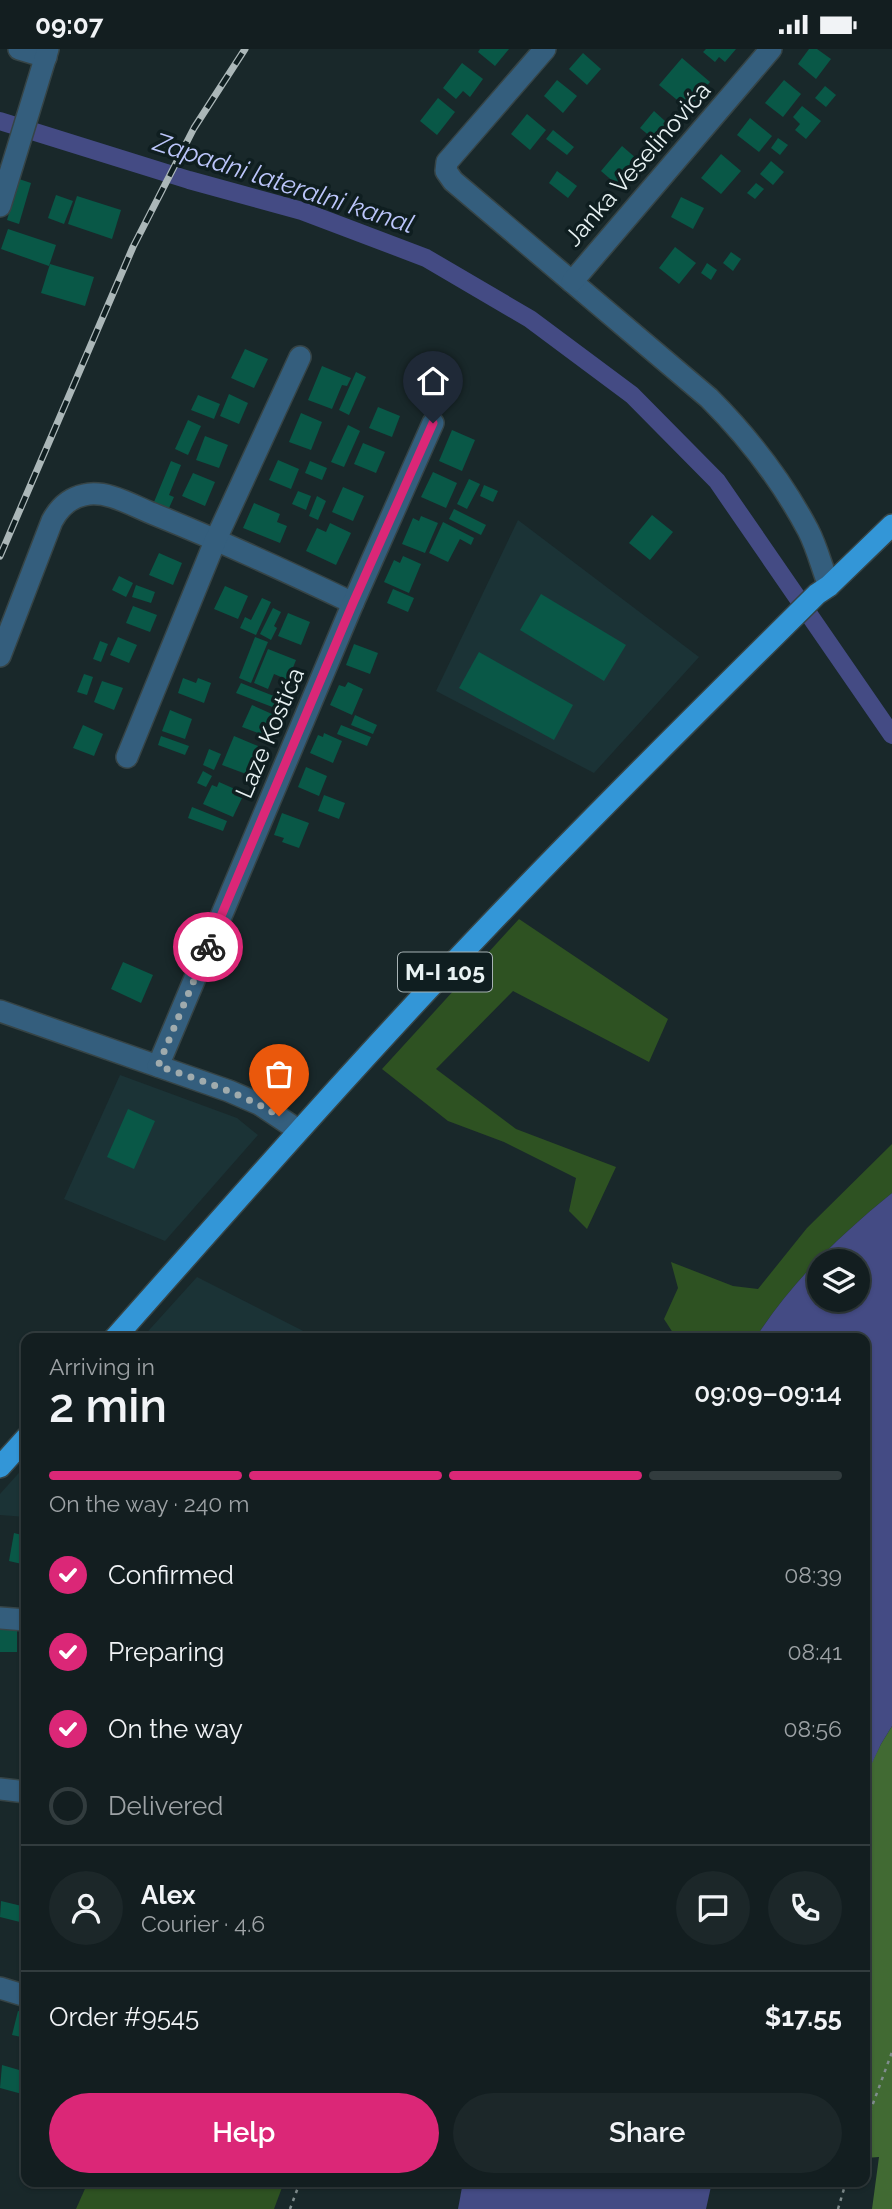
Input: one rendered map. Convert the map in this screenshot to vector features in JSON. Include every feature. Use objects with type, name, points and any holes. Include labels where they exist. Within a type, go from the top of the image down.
[{"type":"main road","name":"M-I 105","points":[[119,1333],[298,1130],[489,925],[791,619],[892,525]]},
{"type":"main road","points":[[0,1467],[21,1444]]},
{"type":"street","points":[[1,199],[47,53],[19,49]]},
{"type":"street","points":[[545,49],[447,162],[446,171],[453,181],[709,398],[735,424],[756,449],[809,531],[823,590]]},
{"type":"street","name":"Janka Veselinovića","points":[[572,282],[771,49]]},
{"type":"street","points":[[127,757],[216,539],[300,357]]},
{"type":"street","name":"Laze Kostića","points":[[158,1066],[353,603],[433,423]]},
{"type":"street","points":[[0,656],[58,509],[85,494],[107,496],[216,539],[353,603]]},
{"type":"street","points":[[0,1011],[229,1091],[259,1104],[298,1130]]},
{"type":"street","points":[[0,1618],[21,1620]]},
{"type":"street","points":[[0,1789],[21,1791]]},
{"type":"street","points":[[0,1988],[21,1994]]},
{"type":"path","points":[[870,2112],[892,2052]]},
{"type":"path","points":[[290,2209],[298,2187]]},
{"type":"path","points":[[838,2209],[845,2187]]},
{"type":"shaded area","points":[[518,520],[699,657],[594,773],[436,691]]},
{"type":"shaded area","points":[[120,1075],[237,1118],[258,1135],[165,1241],[64,1199]]},
{"type":"shaded area","points":[[197,1277],[307,1333],[146,1333]]},
{"type":"shaded area","points":[[21,1471],[21,1517],[0,1515],[0,1494]]},
{"type":"green space","points":[[519,919],[668,1019],[649,1062],[513,991],[436,1069],[516,1129],[616,1167],[587,1229],[569,1211],[576,1178],[504,1142],[448,1121],[382,1069]]},
{"type":"green space","points":[[892,1144],[892,1193],[830,1249],[807,1249],[807,1272],[759,1333],[673,1333],[664,1319],[678,1288],[671,1262],[733,1286],[758,1289],[807,1228]]},
{"type":"green space","points":[[892,1726],[892,2209],[872,2209],[879,2157],[870,2158],[870,1766]]},
{"type":"green space","points":[[86,2187],[282,2187],[274,2209],[76,2209]]},
{"type":"water","points":[[892,1193],[892,1726],[870,1767],[870,1333],[759,1333],[807,1272],[807,1312],[870,1312],[870,1249],[829,1249]]},
{"type":"water","points":[[462,2187],[711,2187],[706,2209],[458,2209]]},
{"type":"building","points":[[480,49],[509,49],[495,66],[478,52]]},
{"type":"building","points":[[706,49],[736,49],[725,62],[719,57],[715,62],[703,52]]},
{"type":"building","points":[[809,49],[817,49],[831,59],[816,79],[798,64]]},
{"type":"building","points":[[583,53],[601,69],[587,85],[569,69]]},
{"type":"building","points":[[682,58],[710,82],[688,109],[659,85]]},
{"type":"building","points":[[462,63],[483,79],[470,97],[463,91],[456,99],[443,88]]},
{"type":"building","points":[[557,80],[577,96],[563,113],[544,96]]},
{"type":"building","points":[[784,80],[801,94],[783,117],[765,103]]},
{"type":"building","points":[[825,86],[836,95],[826,107],[815,98]]},
{"type":"building","points":[[438,98],[455,112],[437,135],[420,121]]},
{"type":"building","points":[[802,106],[821,121],[806,139],[795,130],[800,124],[793,117]]},
{"type":"building","points":[[654,111],[665,121],[663,124],[668,128],[657,142],[640,128]]},
{"type":"building","points":[[527,114],[546,130],[530,150],[511,134]]},
{"type":"building","points":[[750,118],[772,136],[759,152],[737,135]]},
{"type":"building","points":[[553,130],[574,147],[567,155],[546,139]]},
{"type":"building","points":[[778,138],[788,145],[780,155],[771,148]]},
{"type":"building","points":[[622,146],[644,165],[623,190],[601,171]]},
{"type":"building","points":[[721,154],[741,171],[721,194],[701,178]]},
{"type":"building","points":[[771,161],[784,172],[773,185],[760,174]]},
{"type":"building","points":[[557,171],[577,186],[568,198],[549,183]]},
{"type":"building","points":[[19,179],[31,183],[19,224],[7,220]]},
{"type":"building","points":[[756,183],[764,189],[755,199],[747,193]]},
{"type":"building","points":[[56,195],[73,201],[64,224],[48,218]]},
{"type":"building","points":[[77,196],[121,210],[112,239],[68,224]]},
{"type":"building","points":[[681,197],[704,208],[693,229],[671,217]]},
{"type":"building","points":[[8,229],[56,245],[49,266],[1,249]]},
{"type":"building","points":[[675,247],[696,263],[679,284],[659,268]]},
{"type":"building","points":[[731,252],[741,259],[733,271],[723,263]]},
{"type":"building","points":[[707,263],[717,270],[711,280],[701,273]]},
{"type":"building","points":[[50,264],[94,277],[85,306],[41,293]]},
{"type":"building","points":[[245,349],[268,359],[254,388],[231,378]]},
{"type":"building","points":[[322,366],[351,378],[347,386],[342,385],[332,409],[308,400]]},
{"type":"building","points":[[356,372],[366,377],[349,415],[339,410]]},
{"type":"building","points":[[229,394],[248,403],[239,424],[220,416]]},
{"type":"building","points":[[198,395],[220,404],[214,419],[191,410]]},
{"type":"building","points":[[378,407],[400,416],[392,437],[369,428]]},
{"type":"building","points":[[301,413],[322,422],[311,450],[289,442]]},
{"type":"building","points":[[188,420],[201,426],[188,455],[175,449]]},
{"type":"building","points":[[348,425],[360,431],[344,467],[331,462]]},
{"type":"building","points":[[452,430],[475,440],[462,471],[439,461]]},
{"type":"building","points":[[205,436],[228,445],[219,468],[196,460]]},
{"type":"building","points":[[363,443],[385,452],[376,473],[354,464]]},
{"type":"building","points":[[278,460],[299,469],[291,489],[269,480]]},
{"type":"building","points":[[171,461],[181,465],[169,495],[174,497],[169,508],[154,502]]},
{"type":"building","points":[[310,461],[327,468],[322,480],[305,473]]},
{"type":"building","points":[[433,472],[457,483],[446,508],[421,497]]},
{"type":"building","points":[[193,473],[215,482],[205,506],[182,496]]},
{"type":"building","points":[[469,479],[480,484],[467,509],[457,504]]},
{"type":"building","points":[[484,485],[498,491],[493,502],[480,496]]},
{"type":"building","points":[[343,487],[364,496],[353,521],[332,512]]},
{"type":"building","points":[[298,491],[311,496],[306,510],[292,504]]},
{"type":"building","points":[[317,496],[326,501],[318,520],[309,516]]},
{"type":"building","points":[[254,503],[280,514],[277,522],[287,526],[280,543],[243,528]]},
{"type":"building","points":[[454,509],[486,525],[481,535],[449,519]]},
{"type":"building","points":[[652,515],[673,532],[650,560],[629,543]]},
{"type":"building","points":[[421,516],[438,523],[425,553],[402,544],[413,518],[419,521]]},
{"type":"building","points":[[443,522],[474,538],[471,545],[460,539],[448,562],[429,553]]},
{"type":"building","points":[[330,523],[351,533],[336,565],[306,551],[317,528],[326,532]]},
{"type":"building","points":[[159,553],[182,563],[173,585],[149,575]]},
{"type":"building","points":[[403,556],[421,564],[409,593],[384,582],[394,560],[400,563]]},
{"type":"building","points":[[119,576],[133,583],[126,597],[112,590]]},
{"type":"building","points":[[136,585],[155,592],[151,603],[132,597]]},
{"type":"building","points":[[225,586],[248,596],[238,619],[214,609]]},
{"type":"building","points":[[393,589],[414,598],[408,612],[387,603]]},
{"type":"building","points":[[541,594],[626,645],[604,681],[520,630]]},
{"type":"building","points":[[262,598],[271,602],[256,635],[240,628],[245,617],[251,620]]},
{"type":"building","points":[[133,606],[157,615],[150,632],[126,623]]},
{"type":"building","points":[[273,608],[281,612],[271,640],[260,634]]},
{"type":"building","points":[[288,613],[310,622],[301,645],[278,636]]},
{"type":"building","points":[[118,637],[137,645],[129,663],[110,655]]},
{"type":"building","points":[[255,637],[268,642],[251,683],[239,678]]},
{"type":"building","points":[[100,641],[108,644],[101,662],[93,659]]},
{"type":"building","points":[[354,644],[378,653],[370,674],[346,665]]},
{"type":"building","points":[[268,649],[296,660],[288,680],[274,674],[268,689],[254,683]]},
{"type":"building","points":[[479,652],[573,705],[554,740],[459,688]]},
{"type":"building","points":[[84,674],[93,677],[87,695],[77,692]]},
{"type":"building","points":[[183,678],[196,683],[198,678],[211,683],[204,703],[178,693]]},
{"type":"building","points":[[102,681],[123,688],[114,710],[94,702]]},
{"type":"building","points":[[348,682],[363,689],[352,715],[330,705],[339,685],[345,687]]},
{"type":"building","points":[[241,683],[279,698],[275,708],[236,693]]},
{"type":"building","points":[[252,705],[272,714],[263,735],[242,727]]},
{"type":"building","points":[[170,710],[192,719],[185,739],[162,731]]},
{"type":"building","points":[[355,715],[377,725],[373,734],[351,725]]},
{"type":"building","points":[[83,725],[103,734],[94,756],[73,748]]},
{"type":"building","points":[[341,725],[371,737],[367,746],[337,734]]},
{"type":"building","points":[[324,733],[342,741],[333,763],[310,753],[318,735],[323,737]]},
{"type":"building","points":[[161,736],[189,746],[185,755],[158,745]]},
{"type":"building","points":[[234,736],[258,746],[246,774],[222,765]]},
{"type":"building","points":[[209,749],[221,754],[214,770],[203,765]]},
{"type":"building","points":[[306,767],[327,776],[319,796],[298,787]]},
{"type":"building","points":[[203,771],[212,776],[206,787],[197,783]]},
{"type":"building","points":[[219,782],[237,790],[234,795],[242,798],[233,817],[203,804],[212,785],[217,787]]},
{"type":"building","points":[[324,795],[345,803],[339,819],[318,811]]},
{"type":"building","points":[[192,807],[227,821],[223,831],[188,818]]},
{"type":"building","points":[[282,813],[309,823],[299,848],[282,842],[284,838],[274,835]]},
{"type":"building","points":[[123,962],[153,975],[141,1003],[111,989]]},
{"type":"building","points":[[128,1109],[155,1121],[134,1169],[107,1157]]},
{"type":"building","points":[[14,1533],[21,1535],[21,1564],[9,1561]]},
{"type":"building","points":[[0,1629],[17,1629],[17,1652],[0,1652]]},
{"type":"building","points":[[1,1901],[21,1906],[21,1922],[0,1917]]},
{"type":"building","points":[[18,2011],[21,2012],[21,2037],[12,2035]]},
{"type":"building","points":[[2,2065],[21,2071],[21,2094],[0,2088]]},
{"type":"waterway","name":"Zapadni lateralni kanal","points":[[0,121],[189,180],[302,211],[426,258],[530,319],[632,395],[717,481],[892,735]]},
{"type":"railway","points":[[0,556],[133,247],[194,128],[245,49]]},
{"type":"way so far","points":[[208,947],[158,1066],[229,1091],[279,1116]]},
{"type":"route","points":[[208,947],[353,603],[433,423]]}]
